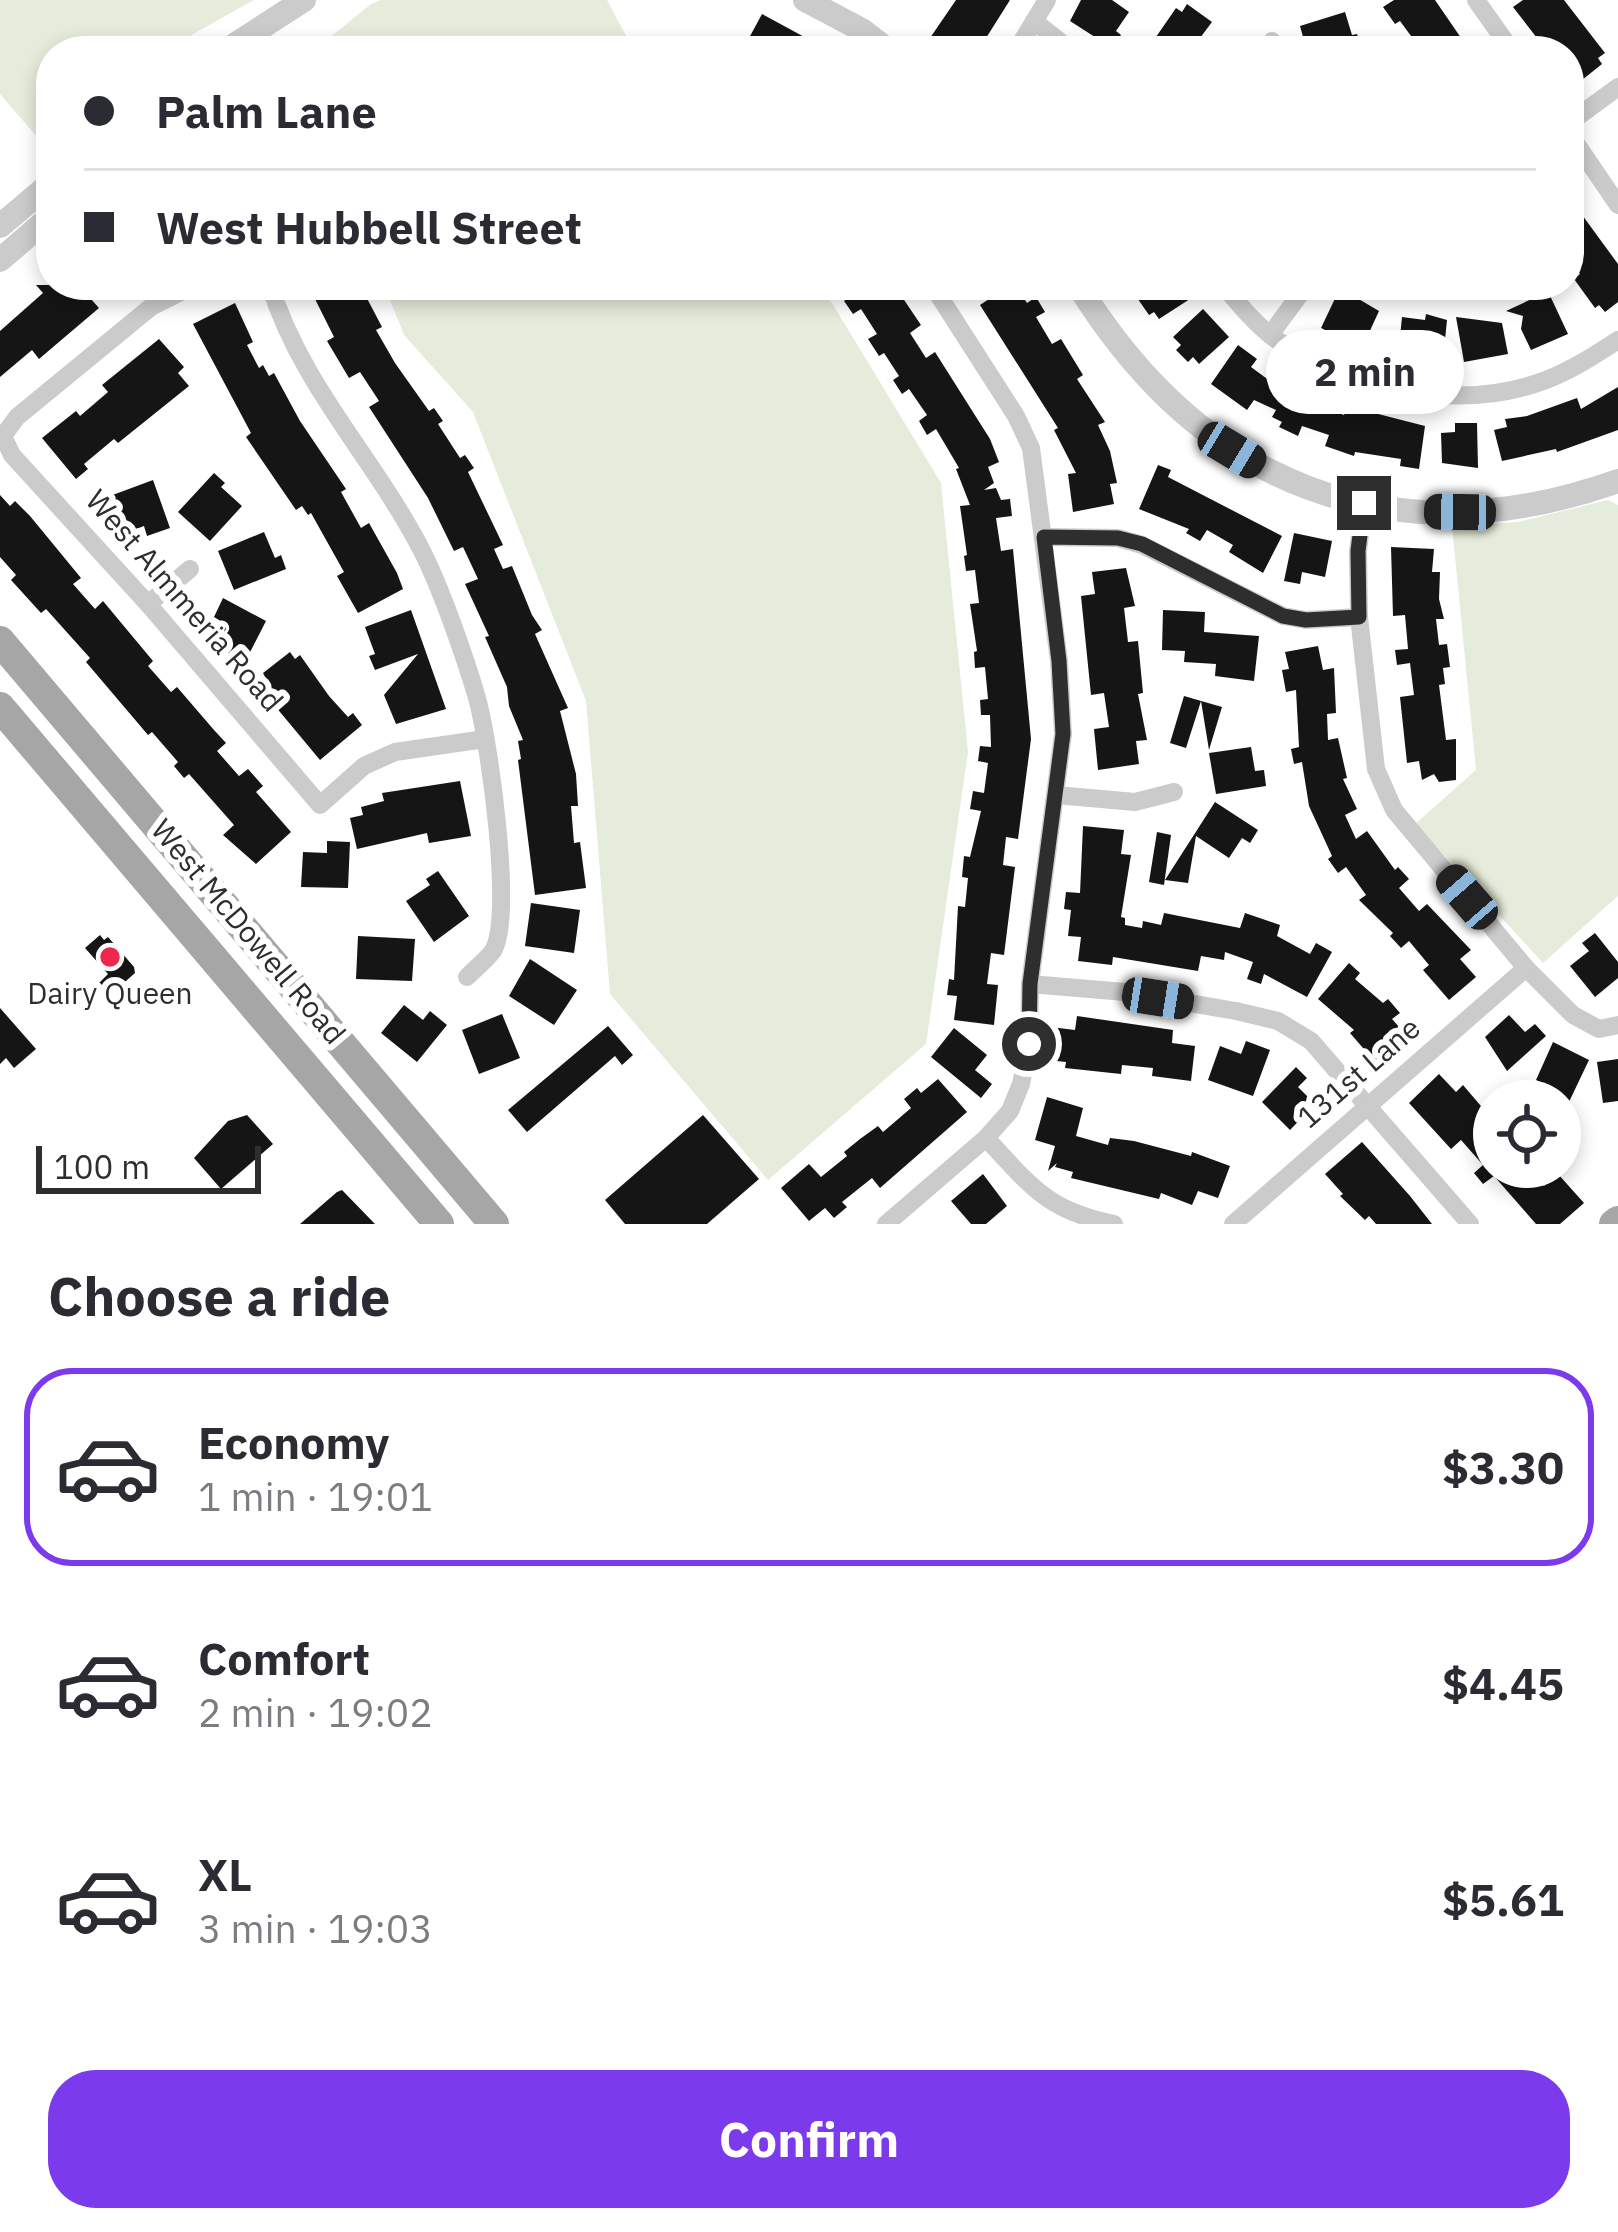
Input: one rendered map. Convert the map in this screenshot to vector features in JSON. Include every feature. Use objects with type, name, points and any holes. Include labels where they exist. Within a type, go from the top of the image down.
[{"type":"main road","name":"West McDowell Road","points":[[0,641],[494,1224]]},
{"type":"main road","name":"West McDowell Road","points":[[0,707],[440,1224]]},
{"type":"main road","points":[[358,1129],[391,1102]]},
{"type":"street","points":[[248,36],[304,0]]},
{"type":"street","points":[[806,0],[849,36]]},
{"type":"street","points":[[1025,36],[1048,0]]},
{"type":"street","points":[[1476,0],[1501,36]]},
{"type":"street","points":[[1034,21],[1053,36]]},
{"type":"street","points":[[1584,112],[1618,87]]},
{"type":"street","points":[[1584,155],[1618,205]]},
{"type":"street","points":[[0,226],[36,196]]},
{"type":"street","points":[[0,260],[36,229]]},
{"type":"street","name":"West Almmeria Road","points":[[165,300],[125,326],[17,416],[3,436],[12,455],[148,604],[320,805],[364,766],[395,752],[485,739]]},
{"type":"street","points":[[276,300],[310,380],[391,496],[425,556],[478,700],[498,831],[501,895],[495,948],[467,977]]},
{"type":"street","points":[[886,1224],[986,1138],[1010,1111],[1021,1084],[1063,734],[1059,661],[1031,448],[1016,416],[942,300]]},
{"type":"street","points":[[1088,300],[1116,345],[1186,417],[1282,480],[1364,503],[1418,512],[1500,510],[1618,482]]},
{"type":"street","points":[[1237,300],[1270,335],[1306,358],[1371,384],[1420,392],[1518,388],[1578,365],[1618,340]]},
{"type":"street","points":[[1270,335],[1296,300]]},
{"type":"street","points":[[1364,503],[1358,551],[1359,617],[1376,769],[1394,810],[1526,968],[1584,1023],[1599,1029],[1618,1025]]},
{"type":"street","points":[[1044,537],[1118,538],[1142,544],[1283,616],[1306,620],[1359,617]]},
{"type":"street","points":[[148,604],[190,569]]},
{"type":"street","points":[[1056,795],[1135,802],[1174,792]]},
{"type":"street","name":"131st Lane","points":[[1233,1224],[1526,968]]},
{"type":"street","points":[[1030,984],[1125,992],[1279,1021],[1311,1041],[1470,1224]]},
{"type":"street","points":[[986,1138],[1042,1197],[1065,1211],[1114,1224]]},
{"type":"green space","points":[[0,0],[254,0],[191,36],[36,36],[36,136],[0,94]]},
{"type":"green space","points":[[381,0],[607,0],[626,36],[332,36]]},
{"type":"green space","points":[[390,300],[829,300],[941,483],[968,752],[926,1044],[768,1180],[610,994],[586,701],[473,412],[404,335]]},
{"type":"green space","points":[[1608,500],[1618,505],[1618,896],[1543,963],[1415,824],[1476,770],[1452,526],[1518,522]]},
{"type":"building","points":[[956,0],[1010,0],[987,36],[931,36]]},
{"type":"building","points":[[1081,0],[1112,0],[1129,12],[1116,31],[1120,36],[1093,36],[1070,21]]},
{"type":"building","points":[[1394,0],[1435,0],[1460,36],[1411,36],[1383,7]]},
{"type":"building","points":[[1523,0],[1564,0],[1605,53],[1598,58],[1602,64],[1584,78],[1584,36],[1535,36],[1513,7]]},
{"type":"building","points":[[1187,4],[1212,22],[1202,36],[1157,36],[1176,8],[1182,12]]},
{"type":"building","points":[[1345,12],[1352,35],[1358,36],[1303,36],[1300,26]]},
{"type":"building","points":[[762,14],[802,36],[750,36]]},
{"type":"building","points":[[1584,218],[1618,264],[1618,302],[1605,312],[1599,305],[1595,308],[1584,293]]},
{"type":"building","points":[[36,299],[92,300],[99,308],[39,359],[32,350],[0,377],[0,331]]},
{"type":"building","points":[[316,300],[368,300],[382,327],[376,330],[395,363],[429,411],[434,408],[443,421],[438,424],[460,458],[465,455],[474,468],[468,472],[503,545],[494,549],[503,569],[512,566],[542,630],[535,634],[568,708],[560,711],[576,774],[578,806],[571,806],[574,843],[580,842],[586,888],[535,895],[518,760],[518,741],[523,740],[485,637],[489,636],[465,584],[478,579],[463,547],[454,551],[428,498],[369,407],[379,401],[360,372],[349,378],[327,341],[334,337]]},
{"type":"building","points":[[904,300],[921,325],[910,333],[926,358],[935,352],[990,439],[999,462],[988,467],[994,483],[984,490],[996,488],[1001,500],[1010,499],[1012,516],[996,518],[1001,551],[1013,549],[1031,739],[1018,839],[1006,837],[1003,865],[1015,867],[1004,955],[991,953],[987,984],[998,985],[994,1025],[954,1020],[957,996],[947,995],[949,979],[954,980],[958,906],[965,907],[964,856],[970,857],[981,811],[970,809],[973,791],[984,793],[988,763],[978,761],[980,746],[991,747],[990,715],[981,715],[980,700],[988,699],[985,667],[975,668],[970,604],[979,603],[975,570],[966,571],[964,556],[960,506],[970,505],[959,468],[936,429],[927,435],[919,421],[927,415],[909,389],[902,394],[893,380],[899,376],[868,339],[877,334],[861,309],[853,314],[844,301]]},
{"type":"building","points":[[988,300],[1038,300],[1045,312],[1036,317],[1052,344],[1061,339],[1083,375],[1077,379],[1105,422],[1098,425],[1117,483],[1110,484],[1114,504],[1073,512],[1068,474],[1076,473],[1054,430],[1058,428],[980,305]]},
{"type":"building","points":[[1139,300],[1188,300],[1159,319],[1154,312],[1149,315]]},
{"type":"building","points":[[1334,300],[1360,300],[1379,311],[1362,348],[1321,328]]},
{"type":"building","points":[[1530,300],[1552,300],[1568,334],[1531,350],[1521,329],[1523,316],[1506,311]]},
{"type":"building","points":[[235,303],[259,368],[263,365],[269,376],[274,373],[346,489],[341,492],[361,528],[369,523],[397,573],[403,589],[358,613],[337,576],[344,572],[311,513],[302,506],[296,510],[246,437],[251,433],[193,324]]},
{"type":"building","points":[[1203,309],[1229,337],[1199,364],[1193,357],[1188,362],[1176,350],[1181,345],[1173,337]]},
{"type":"building","points":[[1426,314],[1447,320],[1443,360],[1398,357],[1402,317],[1425,320]]},
{"type":"building","points":[[1456,317],[1502,323],[1508,354],[1464,362]]},
{"type":"building","points":[[159,339],[184,367],[178,373],[189,386],[118,443],[114,439],[84,464],[88,469],[76,479],[42,438],[76,411],[80,416],[108,392],[102,385]]},
{"type":"building","points":[[1238,345],[1257,359],[1251,367],[1270,381],[1293,392],[1297,384],[1318,395],[1313,404],[1344,415],[1347,406],[1425,426],[1419,469],[1400,466],[1401,459],[1355,452],[1354,456],[1325,446],[1329,435],[1302,426],[1298,436],[1279,427],[1282,422],[1272,417],[1276,410],[1254,400],[1247,410],[1211,384]]},
{"type":"building","points":[[1618,387],[1618,430],[1557,452],[1502,461],[1494,430],[1507,427],[1505,419],[1577,398],[1581,409]]},
{"type":"building","points":[[1455,423],[1477,423],[1478,468],[1442,463],[1441,433],[1455,432]]},
{"type":"building","points":[[1158,465],[1171,470],[1168,477],[1282,536],[1263,573],[1229,552],[1233,545],[1207,530],[1200,541],[1186,533],[1189,529],[1139,509]]},
{"type":"building","points":[[214,473],[225,483],[221,487],[242,506],[210,541],[178,512]]},
{"type":"building","points":[[153,480],[170,528],[147,536],[144,526],[123,534],[110,496]]},
{"type":"building","points":[[0,495],[10,506],[15,501],[30,516],[81,578],[73,584],[95,609],[103,601],[153,661],[148,666],[171,692],[177,687],[226,743],[217,751],[239,776],[248,769],[263,786],[256,792],[291,832],[256,864],[223,835],[234,825],[189,774],[184,778],[174,766],[178,762],[152,732],[148,735],[86,662],[90,658],[46,609],[41,613],[11,580],[16,575],[0,557]]},
{"type":"building","points":[[264,532],[275,558],[281,555],[286,569],[234,590],[218,551]]},
{"type":"building","points":[[1294,533],[1332,541],[1325,577],[1302,572],[1300,584],[1284,581]]},
{"type":"building","points":[[1391,547],[1434,549],[1432,572],[1440,572],[1444,619],[1436,619],[1439,645],[1447,644],[1450,667],[1443,668],[1445,684],[1439,685],[1446,740],[1456,739],[1456,780],[1439,782],[1434,774],[1422,780],[1419,761],[1407,763],[1400,697],[1414,695],[1410,663],[1397,665],[1395,650],[1408,649],[1405,615],[1393,616]]},
{"type":"building","points":[[1126,568],[1135,606],[1124,608],[1128,642],[1138,641],[1143,693],[1138,694],[1147,740],[1136,741],[1139,764],[1098,770],[1094,729],[1109,727],[1104,693],[1091,695],[1081,596],[1095,594],[1092,572]]},
{"type":"building","points":[[223,598],[266,621],[245,662],[216,647],[227,625],[214,617]]},
{"type":"building","points":[[411,610],[446,709],[396,724],[384,695],[418,654],[375,670],[369,656],[375,654],[365,627]]},
{"type":"building","points":[[1163,610],[1205,612],[1204,632],[1259,636],[1254,681],[1215,676],[1216,664],[1184,662],[1185,651],[1162,650]]},
{"type":"building","points":[[1318,646],[1323,670],[1334,668],[1336,713],[1327,714],[1328,740],[1338,738],[1347,778],[1343,779],[1357,809],[1345,815],[1356,839],[1367,831],[1395,870],[1398,867],[1409,879],[1399,888],[1419,911],[1427,904],[1471,950],[1460,959],[1476,977],[1449,1000],[1423,970],[1429,965],[1409,941],[1401,948],[1390,936],[1393,933],[1359,900],[1366,895],[1346,867],[1338,873],[1328,859],[1332,856],[1309,806],[1302,762],[1294,764],[1291,749],[1299,747],[1296,690],[1286,692],[1282,670],[1289,669],[1285,652]]},
{"type":"building","points":[[290,652],[295,659],[300,655],[329,696],[362,725],[320,760],[270,700],[275,696],[263,673]]},
{"type":"building","points":[[1184,696],[1222,707],[1209,750],[1201,701],[1186,748],[1170,743]]},
{"type":"building","points":[[1251,747],[1255,771],[1264,770],[1266,786],[1216,794],[1209,753]]},
{"type":"building","points":[[460,781],[471,836],[429,843],[427,833],[357,849],[350,818],[363,815],[361,807],[384,801],[382,793]]},
{"type":"building","points":[[1215,802],[1258,830],[1250,843],[1242,838],[1229,858],[1196,836],[1188,883],[1165,880]]},
{"type":"building","points":[[1083,826],[1124,830],[1121,854],[1131,855],[1121,917],[1125,925],[1142,928],[1143,921],[1161,925],[1164,913],[1240,928],[1245,913],[1280,925],[1277,936],[1310,954],[1316,943],[1332,952],[1307,997],[1264,974],[1261,984],[1247,979],[1253,962],[1225,952],[1224,960],[1201,956],[1198,971],[1113,957],[1112,965],[1078,961],[1081,937],[1068,936],[1071,910],[1064,909],[1066,892],[1080,893]]},
{"type":"building","points":[[1157,832],[1171,835],[1164,885],[1149,882]]},
{"type":"building","points":[[327,841],[350,842],[348,888],[301,887],[303,852],[327,853]]},
{"type":"building","points":[[438,871],[469,916],[434,942],[406,901],[430,885],[426,879]]},
{"type":"building","points":[[531,903],[580,910],[574,953],[525,946]]},
{"type":"building","points":[[1595,933],[1618,962],[1618,978],[1595,997],[1570,966],[1589,951],[1582,943]]},
{"type":"building","name":"Dairy Queen","points":[[100,935],[104,940],[108,937],[135,973],[110,995],[99,983],[108,974],[85,948]]},
{"type":"building","points":[[358,936],[415,939],[412,981],[356,979]]},
{"type":"building","points":[[530,959],[577,990],[554,1025],[509,996]]},
{"type":"building","points":[[1349,963],[1360,973],[1355,979],[1383,1003],[1388,999],[1400,1013],[1392,1019],[1407,1036],[1376,1063],[1350,1033],[1354,1030],[1318,999]]},
{"type":"building","points":[[404,1005],[423,1020],[430,1011],[447,1025],[417,1062],[381,1033]]},
{"type":"building","points":[[0,1008],[36,1049],[14,1068],[6,1058],[0,1064]]},
{"type":"building","points":[[502,1014],[520,1058],[479,1074],[462,1030]]},
{"type":"building","points":[[1509,1015],[1525,1032],[1535,1024],[1546,1036],[1507,1071],[1485,1037]]},
{"type":"building","points":[[1077,1016],[1173,1030],[1172,1043],[1195,1046],[1191,1081],[1152,1076],[1153,1068],[1122,1065],[1121,1074],[1065,1068],[1066,1062],[1047,1060],[1051,1027],[1075,1030]]},
{"type":"building","points":[[608,1026],[633,1055],[622,1065],[615,1056],[527,1132],[508,1110]]},
{"type":"building","points":[[954,1028],[987,1055],[975,1070],[992,1084],[981,1098],[931,1057]]},
{"type":"building","points":[[1246,1041],[1270,1050],[1253,1096],[1208,1080],[1220,1046],[1241,1054]]},
{"type":"building","points":[[1553,1042],[1589,1060],[1579,1080],[1536,1080]]},
{"type":"building","points":[[1618,1059],[1618,1101],[1603,1103],[1597,1062]]},
{"type":"building","points":[[1296,1067],[1307,1078],[1298,1087],[1315,1104],[1290,1130],[1262,1102]]},
{"type":"building","points":[[1439,1074],[1456,1092],[1463,1085],[1473,1097],[1473,1154],[1461,1140],[1451,1149],[1409,1103]]},
{"type":"building","points":[[938,1079],[967,1112],[880,1188],[872,1178],[842,1202],[847,1207],[834,1218],[825,1208],[809,1221],[781,1188],[809,1164],[821,1177],[860,1139],[878,1126],[883,1132],[911,1108],[904,1099],[917,1088],[921,1093]]},
{"type":"building","points":[[1047,1097],[1083,1108],[1076,1136],[1108,1145],[1110,1138],[1191,1156],[1192,1152],[1230,1166],[1218,1198],[1198,1191],[1192,1205],[1161,1193],[1159,1199],[1071,1178],[1073,1172],[1055,1167],[1057,1163],[1048,1171],[1055,1146],[1035,1140]]},
{"type":"building","points":[[247,1115],[273,1144],[221,1189],[194,1158],[228,1121]]},
{"type":"building","points":[[703,1115],[759,1179],[707,1224],[625,1224],[605,1200]]},
{"type":"building","points":[[1362,1142],[1432,1224],[1376,1224],[1340,1196],[1343,1194],[1325,1174]]},
{"type":"building","points":[[983,1174],[1007,1206],[986,1224],[971,1224],[951,1201]]},
{"type":"building","points":[[1504,1188],[1571,1188],[1584,1203],[1560,1224],[1536,1224]]},
{"type":"building","points":[[342,1190],[375,1224],[300,1224],[337,1192]]},
{"type":"place","name":"Dairy Queen","points":[[110,957]]},
{"type":"route","points":[[1029,1044],[1030,984],[1063,734],[1044,537],[1118,538],[1142,544],[1283,616],[1306,620],[1359,617],[1358,551],[1364,503]]}]
